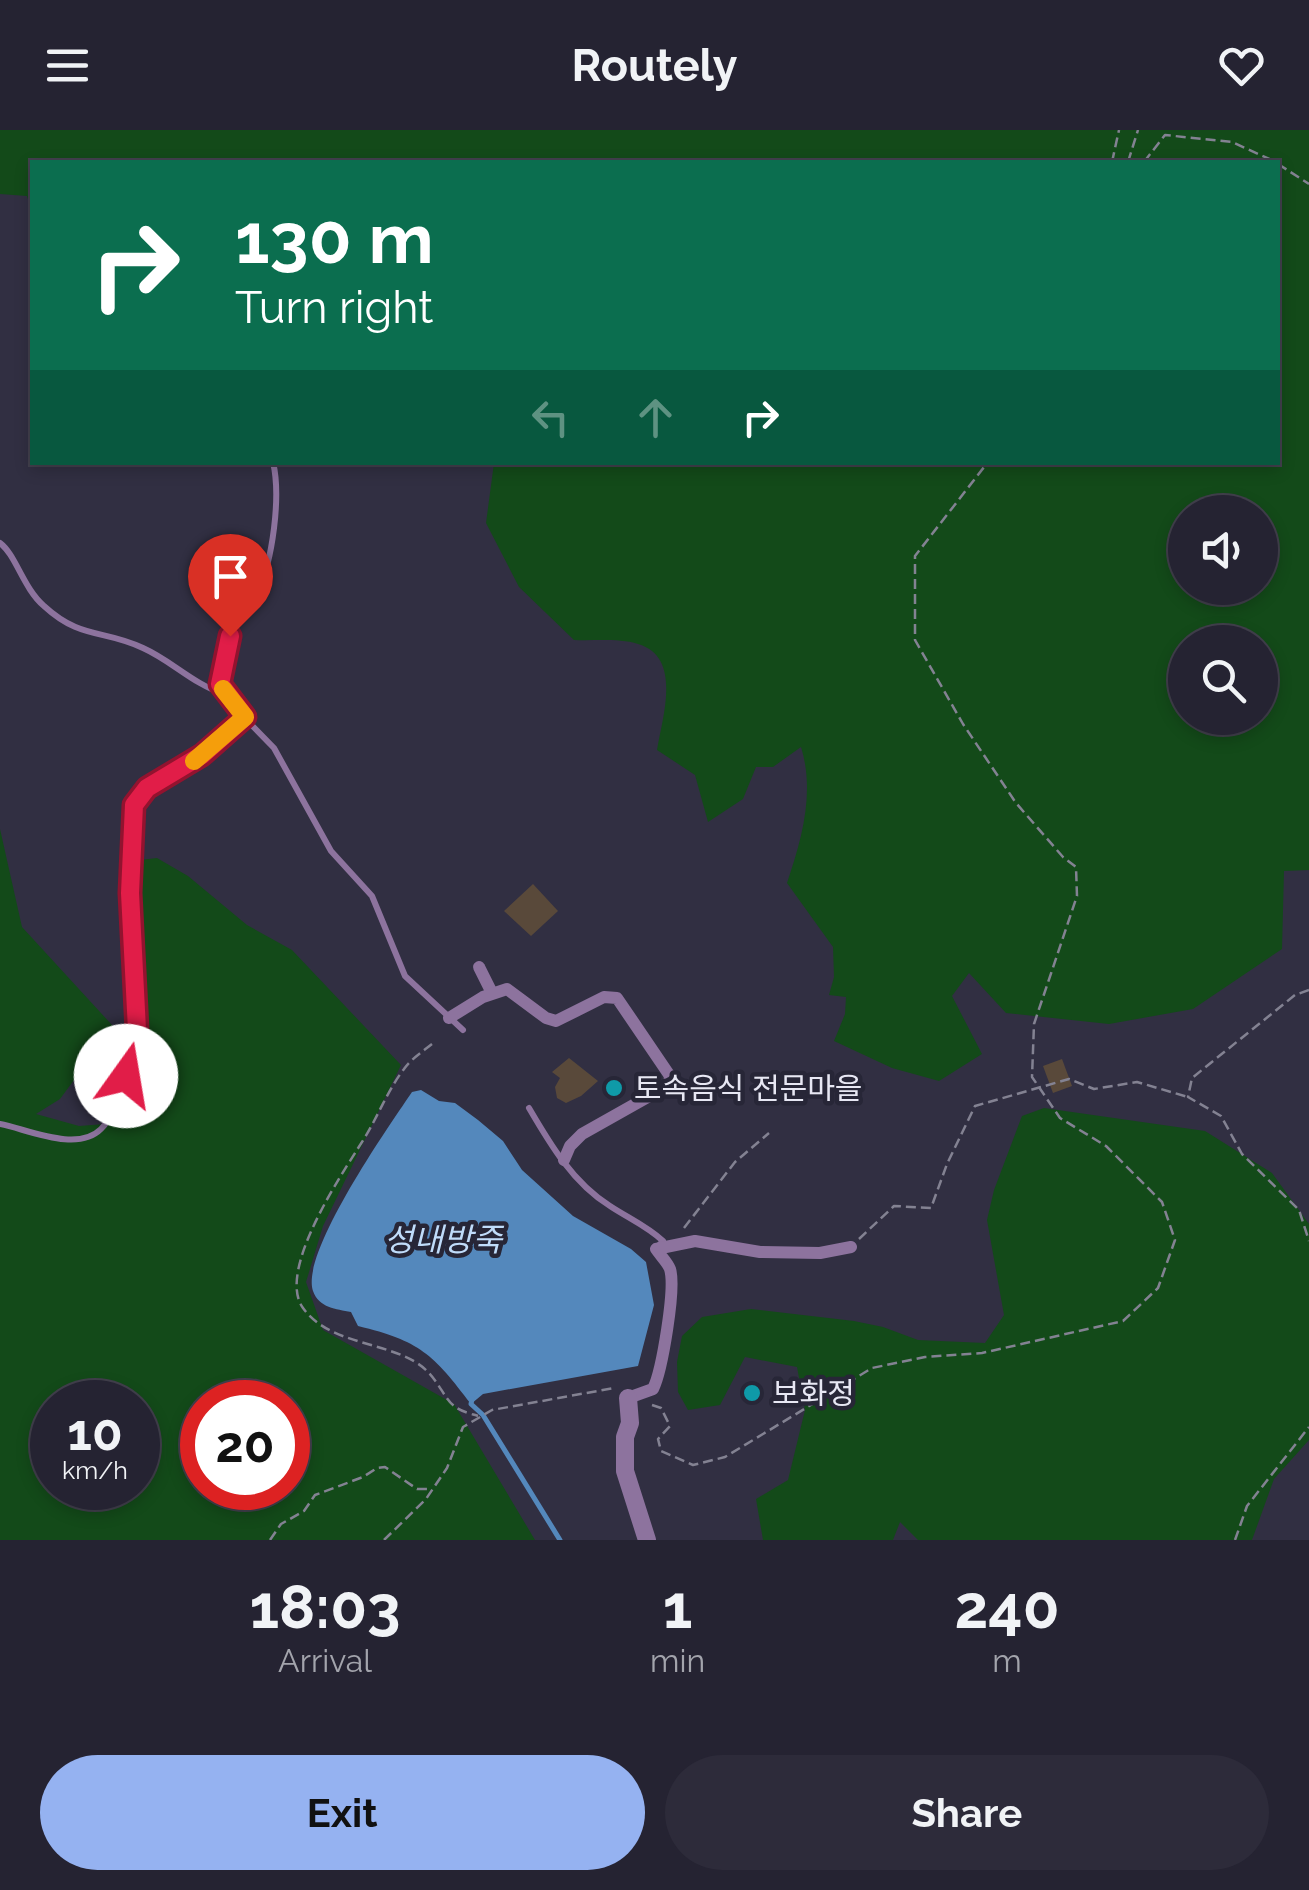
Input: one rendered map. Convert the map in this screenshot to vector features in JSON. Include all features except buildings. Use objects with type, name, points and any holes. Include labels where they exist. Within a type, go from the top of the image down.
[{"type":"street","points":[[479,967],[492,993]]},
{"type":"street","points":[[448,1018],[492,993],[507,989],[556,1021],[604,997],[617,998],[670,1076],[670,1085],[582,1134],[570,1146],[564,1160]]},
{"type":"street","points":[[648,1540],[625,1471],[625,1436],[630,1423],[626,1392],[653,1389],[659,1377],[671,1270],[656,1249],[695,1242],[760,1252],[820,1252],[851,1247]]},
{"type":"lane","points":[[273,465],[276,519],[259,590],[232,624],[220,684],[274,748],[331,850],[372,896],[404,976],[463,1030]]},
{"type":"lane","points":[[0,543],[10,551],[35,598],[64,624],[137,645],[207,688],[225,694]]},
{"type":"lane","points":[[0,1124],[73,1139],[94,1134],[106,1122],[132,1064],[126,1042],[136,1036],[137,1030],[130,893],[134,805],[147,788],[202,755],[245,717]]},
{"type":"lane","points":[[529,1108],[555,1152],[586,1187],[663,1241],[656,1249]]},
{"type":"path","points":[[1112,160],[1119,130]]},
{"type":"path","points":[[1129,160],[1138,130]]},
{"type":"path","points":[[1145,160],[1166,132],[1232,142],[1271,160]]},
{"type":"path","points":[[1280,165],[1309,184]]},
{"type":"path","points":[[384,1540],[413,1514],[446,1468],[462,1426],[492,1410],[626,1392],[661,1408],[670,1426],[658,1439],[660,1451],[693,1465],[725,1457],[872,1368],[925,1357],[982,1353],[1123,1321],[1158,1288],[1176,1240],[1162,1202],[1106,1146],[1060,1118],[1032,1077],[1034,1024],[1078,896],[1076,867],[1016,802],[963,724],[914,640],[915,556],[986,465]]},
{"type":"path","points":[[1188,1098],[1192,1078],[1295,995],[1309,990]]},
{"type":"path","points":[[432,1044],[400,1074],[330,1190],[307,1244],[297,1294],[304,1309],[321,1325],[415,1362],[433,1374],[458,1410],[477,1416]]},
{"type":"path","points":[[851,1247],[894,1206],[932,1208],[947,1164],[975,1106],[1069,1079],[1094,1090],[1137,1082],[1188,1098],[1221,1116],[1242,1154],[1299,1210],[1309,1241]]},
{"type":"path","points":[[656,1249],[688,1225],[735,1162],[769,1134]]},
{"type":"path","points":[[1235,1540],[1247,1506],[1309,1426]]},
{"type":"path","points":[[270,1540],[281,1524],[304,1512],[315,1495],[376,1468],[385,1467],[417,1489],[432,1488]]},
{"type":"green space","points":[[0,130],[1309,130],[1309,870],[1284,871],[1282,949],[1193,1009],[1109,1024],[1006,1013],[969,973],[952,996],[982,1054],[939,1081],[892,1068],[834,1041],[845,1014],[846,997],[829,995],[834,977],[833,947],[787,883],[807,798],[801,747],[773,767],[756,767],[743,799],[708,822],[695,775],[657,750],[666,690],[661,662],[652,651],[631,642],[574,640],[519,587],[486,523],[494,465],[1280,465],[1280,160],[30,160],[30,206],[27,196],[0,194]]},
{"type":"green space","points":[[0,829],[22,927],[123,1037],[94,1053],[60,1099],[36,1114],[79,1126],[105,1124],[116,1116],[139,1058],[146,1012],[140,860],[157,858],[188,876],[247,925],[292,950],[401,1065],[323,1226],[306,1282],[323,1330],[454,1404],[535,1540],[0,1540]]},
{"type":"green space","points":[[1044,1108],[1205,1131],[1272,1173],[1309,1224],[1309,1440],[1274,1479],[1252,1540],[918,1540],[900,1522],[893,1540],[763,1540],[756,1499],[788,1480],[805,1410],[797,1367],[745,1357],[720,1405],[688,1410],[678,1392],[677,1362],[682,1336],[702,1317],[751,1309],[854,1321],[918,1340],[985,1343],[1004,1315],[987,1220],[994,1190],[1022,1116]]},
{"type":"water","name":"성내방죽","points":[[421,1090],[439,1101],[455,1103],[478,1120],[503,1141],[522,1170],[573,1216],[631,1249],[646,1262],[654,1305],[638,1366],[483,1394],[471,1404],[424,1352],[396,1337],[358,1326],[351,1312],[319,1301],[313,1291],[313,1273],[333,1220],[412,1092]]},
{"type":"waterway","points":[[472,1399],[471,1404],[483,1415],[560,1540]]},
{"type":"slow traffic","points":[[194,761],[245,717],[223,689]]},
{"type":"place","name":"토속음식 전문마을","points":[[614,1088]]},
{"type":"place","name":"보화정","points":[[752,1393]]},
{"type":"route","points":[[126,1076],[132,1064],[126,1042],[136,1036],[137,1030],[130,893],[134,805],[147,788],[202,755],[245,717],[220,684],[230,636]]}]
